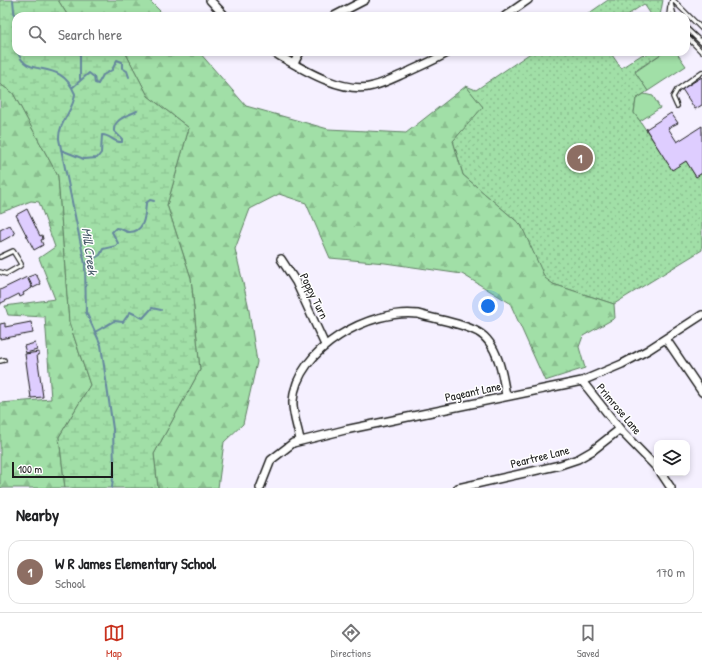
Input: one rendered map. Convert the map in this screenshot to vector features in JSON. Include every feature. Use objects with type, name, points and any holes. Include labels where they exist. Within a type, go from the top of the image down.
[{"type":"street","points":[[211,0],[222,12]]},
{"type":"street","points":[[342,12],[365,0]]},
{"type":"street","points":[[511,12],[528,0]]},
{"type":"street","points":[[281,56],[320,78],[340,86],[362,88],[373,86],[396,77],[441,56]]},
{"type":"street","points":[[294,63],[298,56]]},
{"type":"street","name":"Poppy Turn","points":[[281,259],[296,282],[324,345]]},
{"type":"street","points":[[300,440],[293,401],[305,364],[324,345],[371,320],[394,314],[418,314],[478,332],[489,343],[497,360],[506,396]]},
{"type":"street","name":"Pageant Lane","points":[[260,488],[262,478],[271,460],[285,448],[300,440],[582,381],[622,364],[666,339],[702,315]]},
{"type":"street","points":[[666,339],[702,392]]},
{"type":"street","name":"Primrose Lane","points":[[582,381],[620,429],[654,465]]},
{"type":"street","name":"Peartree Lane","points":[[458,488],[560,465],[578,459],[592,451],[620,429]]},
{"type":"street","points":[[663,476],[672,488]]},
{"type":"lane","points":[[670,12],[672,1]]},
{"type":"lane","points":[[672,1],[673,12]]},
{"type":"lane","points":[[672,1],[684,12]]},
{"type":"lane","points":[[690,18],[702,29]]},
{"type":"lane","points":[[690,32],[702,43]]},
{"type":"lane","points":[[690,40],[702,52]]},
{"type":"lane","points":[[678,106],[673,97],[677,90],[702,72]]},
{"type":"lane","points":[[0,257],[13,251],[21,264],[6,274],[0,272]]},
{"type":"green space","points":[[0,0],[58,0],[66,12],[12,12],[12,56],[127,56],[148,96],[189,128],[167,205],[191,278],[200,370],[154,454],[158,488],[65,488],[59,437],[90,385],[69,322],[58,176],[13,93],[0,84]]},
{"type":"green space","points":[[58,0],[149,0],[161,12],[66,12]]},
{"type":"green space","points":[[608,0],[663,0],[661,12],[649,12],[644,4],[632,12],[591,12]]},
{"type":"green space","points":[[127,56],[202,56],[246,106],[328,129],[406,133],[466,86],[483,107],[453,141],[463,175],[521,225],[545,278],[553,284],[614,304],[615,318],[583,336],[579,347],[585,368],[545,381],[510,303],[462,274],[385,263],[330,258],[306,203],[279,194],[250,209],[235,249],[248,304],[257,362],[243,424],[224,442],[218,488],[158,488],[154,454],[200,370],[191,278],[167,205],[189,128],[148,96]]},
{"type":"green space","points":[[526,56],[613,56],[621,68],[640,56],[658,56],[635,71],[648,91],[636,99],[634,112],[672,169],[686,161],[696,177],[702,173],[702,250],[614,304],[553,284],[544,278],[521,225],[463,175],[453,141],[482,107],[466,86],[476,90]]},
{"type":"green space","points":[[658,56],[679,56],[686,66],[648,91],[635,72]]},
{"type":"green space","points":[[0,84],[13,93],[58,176],[69,322],[90,385],[59,437],[65,488],[0,488],[0,403],[51,399],[45,317],[8,315],[5,306],[55,299],[39,258],[55,247],[39,202],[31,201],[0,213]]},
{"type":"green space","points":[[644,94],[653,96],[660,108],[640,121],[634,113],[636,99]]},
{"type":"building","points":[[702,77],[702,105],[695,109],[682,89]]},
{"type":"building","points":[[671,113],[678,123],[668,128],[677,142],[702,126],[702,173],[696,177],[686,161],[672,170],[646,129]]},
{"type":"building","points":[[27,209],[40,236],[42,235],[43,239],[41,240],[43,245],[34,250],[16,215]]},
{"type":"building","points":[[10,225],[15,234],[0,242],[0,230]]},
{"type":"building","points":[[36,274],[41,284],[33,288],[28,277]]},
{"type":"building","points":[[27,277],[32,288],[23,293],[24,295],[20,297],[19,294],[1,303],[0,305],[0,290]]},
{"type":"building","points":[[31,322],[33,333],[0,339],[0,324],[5,323],[5,327]]},
{"type":"building","points":[[35,343],[37,350],[26,353],[24,346]]},
{"type":"building","points":[[39,352],[37,355],[43,397],[31,398],[25,354]]},
{"type":"waterway","name":"Mill Creek","points":[[13,0],[14,12]]},
{"type":"waterway","name":"Mill Creek","points":[[20,56],[28,65],[52,71],[61,75],[69,82],[75,94],[72,106],[61,127],[59,139],[85,264],[86,312],[101,345],[113,429],[114,467],[112,488]]},
{"type":"waterway","points":[[80,56],[80,79]]},
{"type":"waterway","points":[[73,87],[89,73],[94,77],[95,83],[98,84],[103,75],[112,70],[117,60],[122,62],[122,68],[127,71],[129,77]]},
{"type":"waterway","points":[[61,150],[84,159],[97,158],[101,153],[102,135],[122,142],[122,139],[114,131],[114,127],[119,120],[137,111]]},
{"type":"waterway","points":[[85,264],[100,255],[103,249],[116,246],[118,243],[112,232],[116,228],[128,232],[138,230],[143,222],[146,203],[150,200],[154,201]]},
{"type":"waterway","points":[[95,332],[114,321],[123,322],[130,312],[143,318],[152,308],[161,310]]},
{"type":"place","name":"W R James Elementary School","points":[[580,158]]}]
